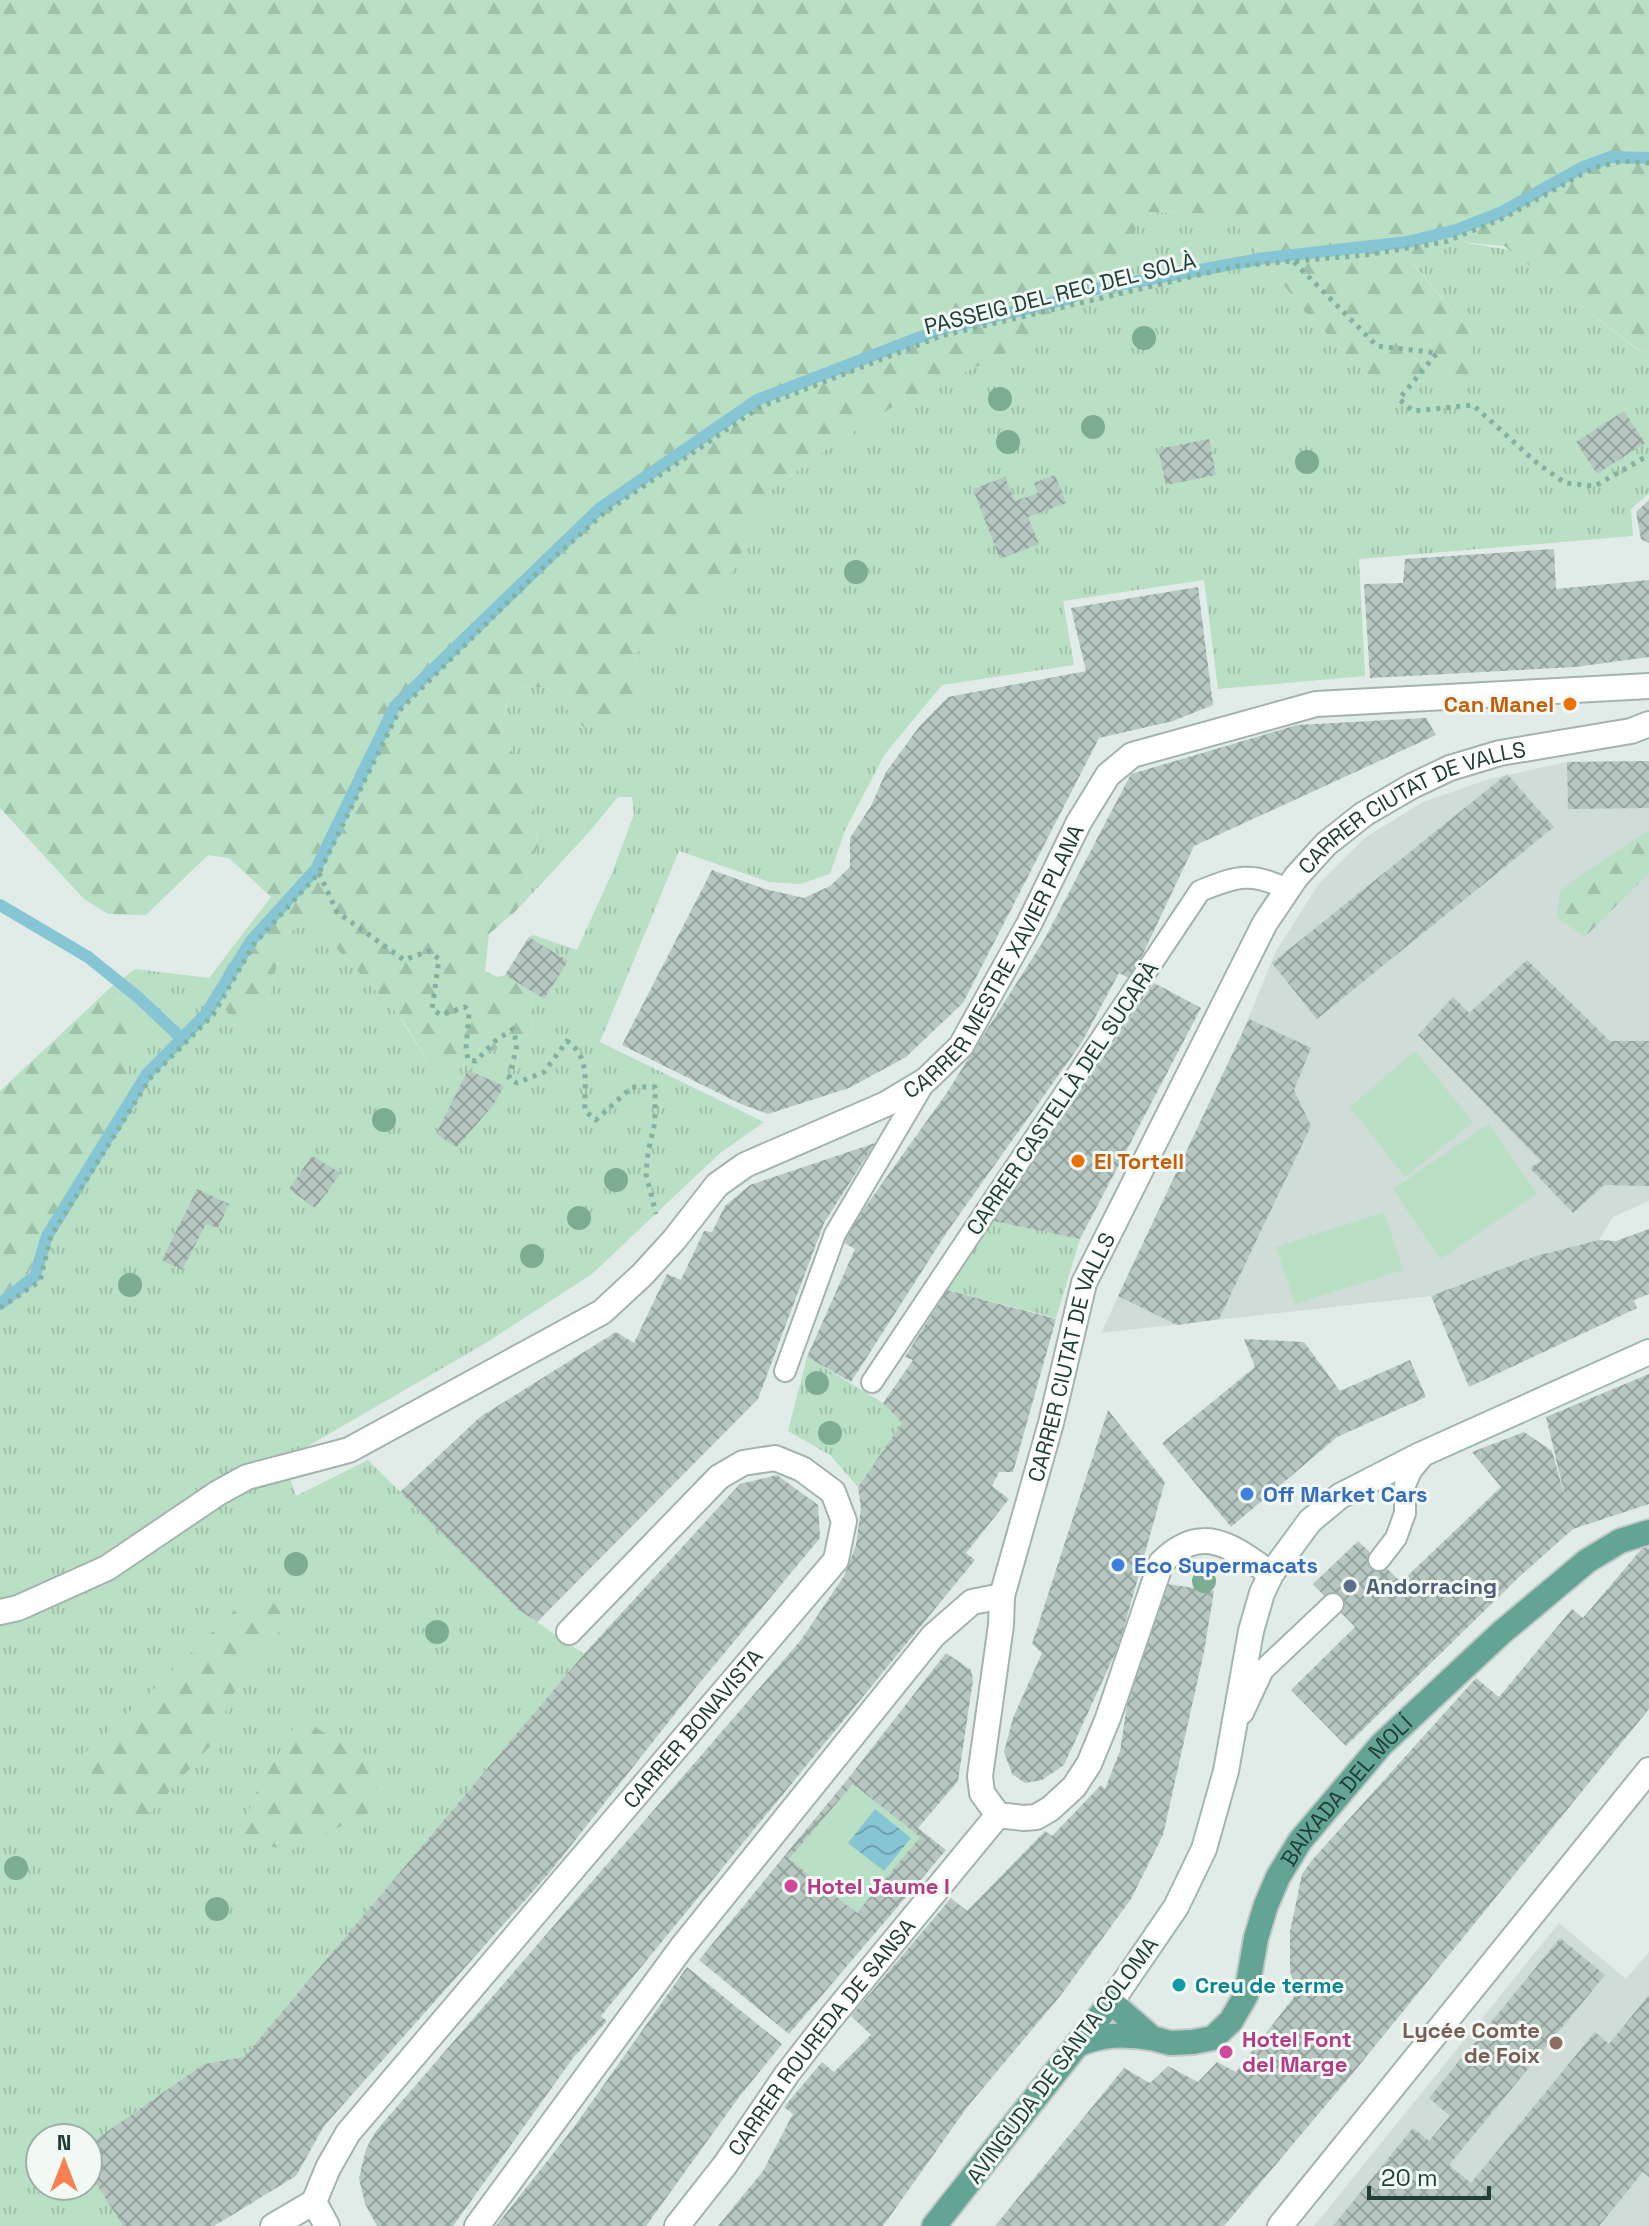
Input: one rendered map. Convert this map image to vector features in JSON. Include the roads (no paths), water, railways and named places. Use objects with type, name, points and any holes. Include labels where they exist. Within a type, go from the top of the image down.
[{"type":"main road","name":"BAIXADA DEL MOLÍ","points":[[1075,2046],[1099,2036],[1121,2034],[1170,2043],[1213,2038],[1231,2021],[1246,1995],[1256,1938],[1278,1877],[1300,1841],[1371,1757],[1501,1633],[1587,1561],[1620,1541],[1649,1532]]},
{"type":"main road","points":[[1111,2002],[1152,2038]]},
{"type":"main road","name":"AVINGUDA DE SANTA COLOMA","points":[[934,2226],[1111,2002]]},
{"type":"street","name":"CARRER MESTRE XAVIER PLANA","points":[[0,1612],[18,1608],[107,1568],[247,1477],[349,1450],[602,1312],[674,1240],[717,1185],[745,1165],[886,1104],[926,1080],[961,1046],[1029,924],[1079,822],[1108,775],[1132,755],[1316,704],[1649,686]]},
{"type":"street","name":"CARRER CIUTAT DE VALLS","points":[[998,1815],[982,1793],[980,1776],[1001,1625],[1002,1596],[1051,1423],[1084,1283],[1265,923],[1296,877],[1326,844],[1364,814],[1412,786],[1450,768],[1500,753],[1631,731],[1649,724]]},
{"type":"street","name":"AVINGUDA DE SANTA COLOMA","points":[[1111,2002],[1176,1907],[1204,1849],[1226,1771],[1251,1631],[1271,1574],[1310,1521],[1340,1496],[1427,1451],[1649,1352]]},
{"type":"street","name":"CARRER BONAVISTA","points":[[314,2202],[319,2185],[348,2133],[836,1560],[844,1521],[833,1492],[802,1469],[775,1458],[743,1463],[719,1477],[569,1632]]},
{"type":"street","points":[[998,1815],[1036,1817],[1074,1787],[1089,1764],[1108,1718],[1161,1563],[1176,1548],[1197,1541],[1223,1543],[1271,1574]]},
{"type":"street","points":[[477,2226],[682,1947],[933,1636],[972,1602],[1002,1596]]},
{"type":"street","points":[[1280,2226],[1649,1770]]},
{"type":"street","name":"CARRER ROUREDA DE SANSA","points":[[677,2226],[725,2165],[821,2030],[998,1815]]},
{"type":"street","points":[[273,2226],[314,2202],[327,2226]]},
{"type":"lane","name":"CARRER CASTELLÀ DEL SUCARÀ","points":[[872,1382],[1200,891],[1232,877],[1254,877],[1288,890]]},
{"type":"lane","points":[[785,1371],[835,1234],[926,1080]]},
{"type":"lane","points":[[1379,1560],[1396,1538],[1405,1513],[1405,1485],[1411,1471],[1427,1451]]},
{"type":"lane","points":[[1228,1754],[1251,1690],[1263,1670],[1333,1604]]},
{"type":"water","points":[[875,1809],[911,1838],[884,1871],[848,1843]]},
{"type":"waterway","points":[[0,1304],[35,1276],[47,1236],[147,1074],[206,1014],[251,941],[316,869],[395,706],[599,509],[757,400],[941,329],[1067,299],[1085,291],[1265,258],[1407,242],[1456,230],[1502,212],[1581,168],[1611,157],[1649,158]]},
{"type":"waterway","points":[[0,905],[88,957],[139,998],[182,1039]]},
{"type":"place","name":"Can Manel","points":[[1570,704]]},
{"type":"place","name":"El Tortell","points":[[1078,1161]]},
{"type":"place","name":"Off Market Cars","points":[[1247,1494]]},
{"type":"place","name":"Eco Supermacats","points":[[1118,1565]]},
{"type":"place","name":"Andorracing","points":[[1350,1586]]},
{"type":"place","name":"Hotel Jaume I","points":[[791,1886]]},
{"type":"place","name":"Creu de terme","points":[[1179,1985]]},
{"type":"place","name":"Lycée Comte de Foix","points":[[1556,2043]]},
{"type":"place","name":"Hotel Font del Marge","points":[[1226,2052]]}]
